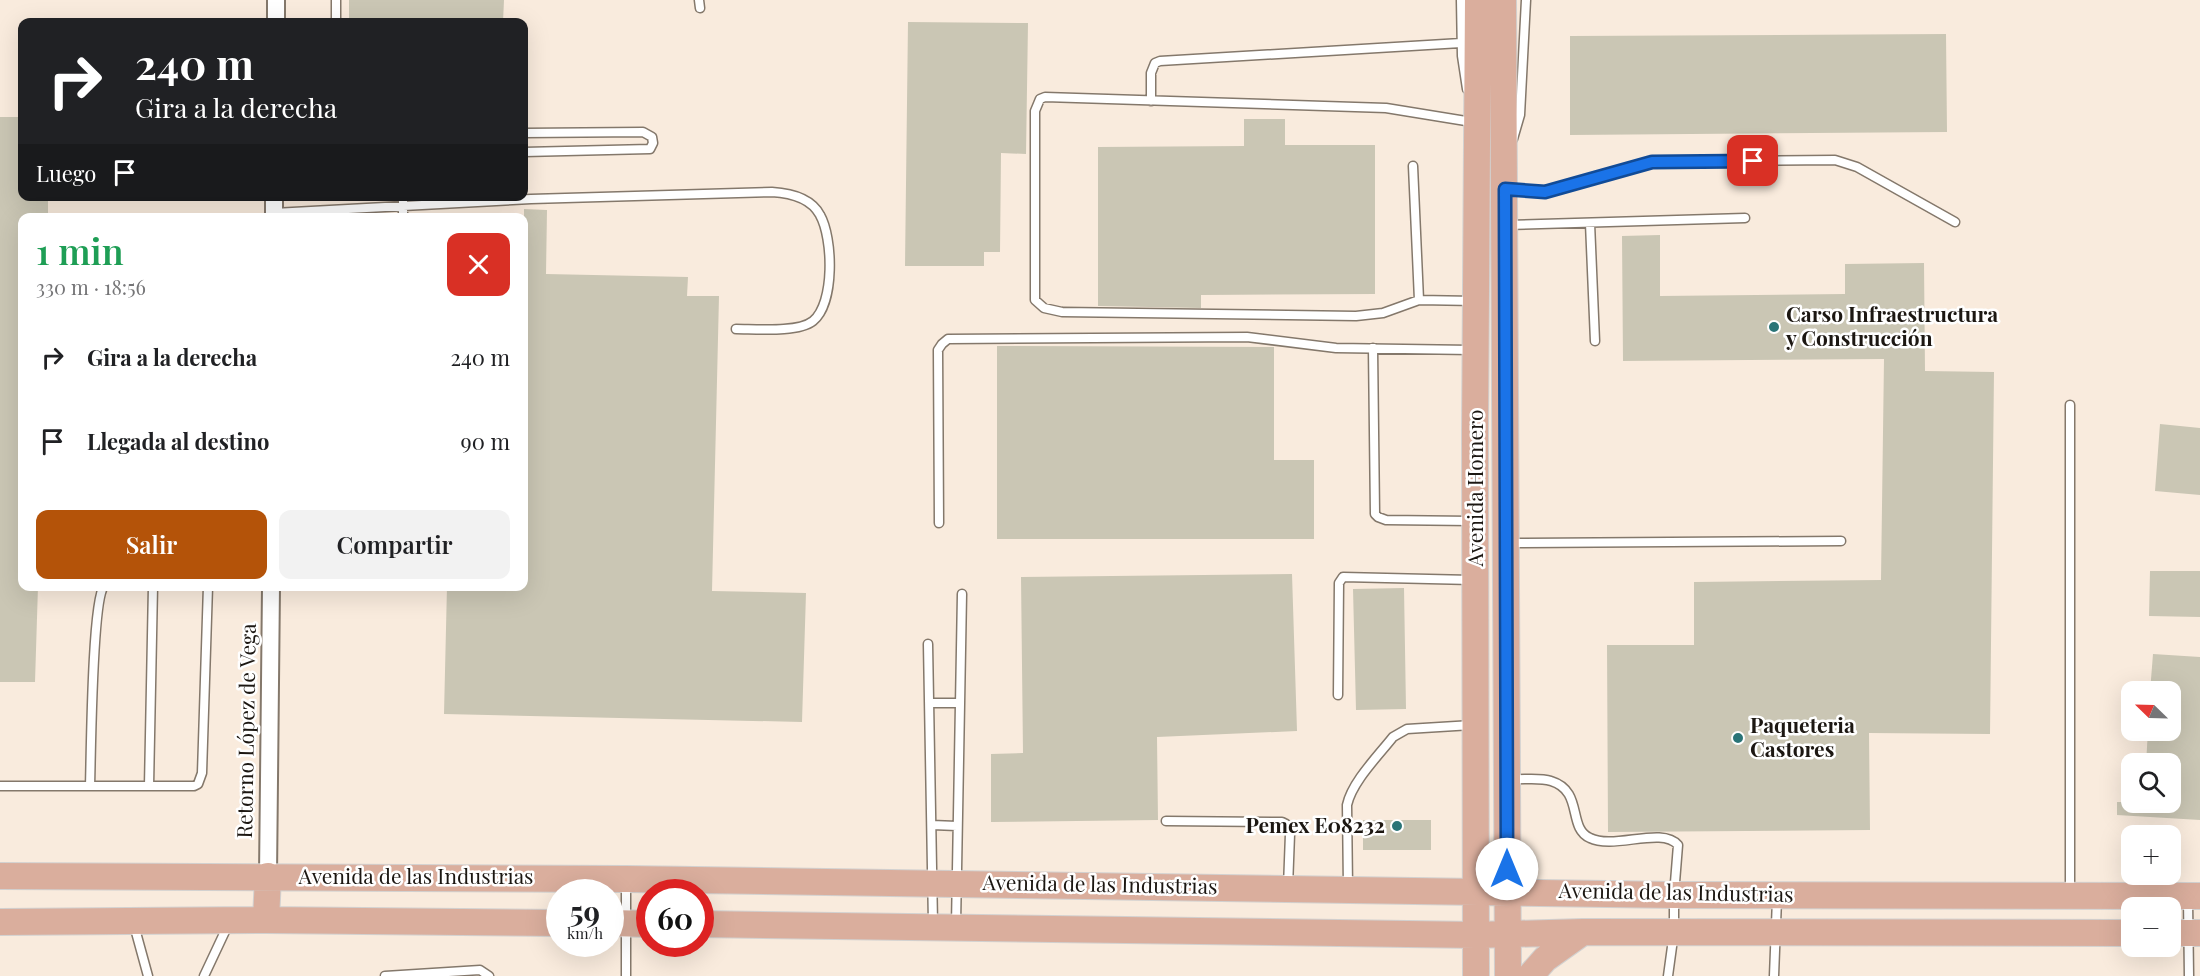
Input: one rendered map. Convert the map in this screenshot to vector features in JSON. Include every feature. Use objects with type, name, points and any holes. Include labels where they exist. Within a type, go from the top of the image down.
[{"type":"main road","name":"Avenida Homero","points":[[1476,976],[1478,0]]},
{"type":"main road","name":"Avenida Homero","points":[[1503,0],[1506,225],[1508,976]]},
{"type":"main road","name":"Avenida de las Industrias","points":[[0,876],[626,879],[1777,895],[2194,896]]},
{"type":"main road","points":[[267,920],[268,876]]},
{"type":"main road","name":"Avenida de las Industrias","points":[[0,922],[267,920],[546,923]]},
{"type":"main road","name":"Avenida de las Industrias","points":[[714,924],[1476,935],[1674,932],[2121,933]]},
{"type":"main road","points":[[1530,976],[1545,959],[1583,933]]},
{"type":"street","points":[[276,0],[276,18]]},
{"type":"street","name":"Retorno López de Vega","points":[[268,876],[271,591]]},
{"type":"lane","points":[[336,0],[336,18]]},
{"type":"lane","points":[[1461,0],[1464,77],[1478,152]]},
{"type":"lane","points":[[1505,159],[1520,115],[1526,0]]},
{"type":"lane","points":[[1151,101],[1151,73],[1155,63],[1160,61],[1461,43]]},
{"type":"lane","points":[[1472,122],[1386,108],[1045,97],[1036,104],[1035,111],[1035,300],[1052,311],[1062,312],[1356,316],[1383,313],[1419,300],[1477,301]]},
{"type":"lane","points":[[528,133],[643,132],[652,137],[653,143],[650,149],[528,152]]},
{"type":"lane","points":[[1505,189],[1545,192],[1652,162],[1835,160],[1857,167],[1955,222]]},
{"type":"lane","points":[[1413,166],[1419,300]]},
{"type":"lane","points":[[528,199],[772,192],[795,196],[808,203],[820,214],[830,247],[830,275],[824,304],[814,320],[800,327],[736,329]]},
{"type":"lane","points":[[274,209],[403,201]]},
{"type":"lane","points":[[1506,225],[1745,218]]},
{"type":"lane","points":[[1590,223],[1595,341]]},
{"type":"lane","points":[[939,523],[938,350],[948,339],[1247,337],[1336,348],[1476,350]]},
{"type":"lane","points":[[1373,348],[1376,514],[1386,520],[1476,521]]},
{"type":"lane","points":[[2070,405],[2070,896]]},
{"type":"lane","points":[[1506,543],[1840,542]]},
{"type":"lane","points":[[1338,695],[1339,583],[1343,577],[1476,580]]},
{"type":"lane","points":[[90,786],[96,619],[100,591]]},
{"type":"lane","points":[[149,786],[153,591]]},
{"type":"lane","points":[[0,786],[194,786],[201,780],[208,591]]},
{"type":"lane","points":[[944,928],[944,883],[957,826],[963,594]]},
{"type":"lane","points":[[928,644],[932,825],[944,883],[944,928]]},
{"type":"lane","points":[[930,703],[960,703]]},
{"type":"lane","points":[[1347,888],[1346,816],[1349,797],[1393,737],[1407,729],[1476,724]]},
{"type":"lane","points":[[1506,779],[1551,781],[1568,791],[1581,831],[1588,838],[1605,842],[1664,837],[1675,841],[1679,851],[1674,894],[1674,932],[1668,976]]},
{"type":"lane","points":[[1166,821],[1282,822],[1286,824],[1290,834],[1288,888]]},
{"type":"lane","points":[[932,825],[957,826]]},
{"type":"lane","points":[[626,879],[629,924],[626,976]]},
{"type":"lane","points":[[1774,976],[1777,895]]},
{"type":"lane","points":[[2188,976],[2187,933],[2194,896]]},
{"type":"lane","points":[[133,921],[148,976]]},
{"type":"lane","points":[[204,976],[231,921]]},
{"type":"lane","points":[[385,976],[480,970],[489,976]]},
{"type":"building","points":[[349,0],[504,0],[503,18],[349,18]]},
{"type":"building","points":[[908,22],[1028,23],[1026,154],[1001,153],[1000,252],[984,252],[984,266],[905,266]]},
{"type":"building","points":[[1946,34],[1947,132],[1570,135],[1570,36]]},
{"type":"building","points":[[0,117],[18,117],[18,201],[48,201],[48,213],[18,213],[18,591],[38,591],[35,682],[0,682]]},
{"type":"building","points":[[1244,119],[1285,119],[1285,145],[1375,145],[1375,294],[1201,295],[1201,308],[1098,306],[1098,147],[1244,146]]},
{"type":"building","points":[[524,209],[547,210],[546,274],[688,277],[687,296],[719,296],[712,591],[806,593],[802,722],[444,714],[447,591],[528,591],[528,213],[524,213]]},
{"type":"building","points":[[1660,235],[1660,296],[1845,294],[1845,264],[1924,263],[1925,371],[1994,372],[1990,734],[1869,733],[1870,830],[1608,832],[1607,645],[1694,645],[1694,582],[1881,580],[1884,359],[1623,361],[1622,236]]},
{"type":"building","points":[[997,346],[1274,347],[1274,460],[1314,460],[1314,539],[997,539]]},
{"type":"building","points":[[2160,424],[2200,428],[2200,495],[2155,491]]},
{"type":"building","points":[[2150,571],[2200,571],[2200,617],[2149,616]]},
{"type":"building","points":[[1292,574],[1297,731],[1157,737],[1158,820],[991,822],[991,754],[1023,753],[1021,577]]},
{"type":"building","points":[[1404,588],[1406,709],[1356,710],[1353,589]]},
{"type":"building","points":[[2153,654],[2200,657],[2200,820],[2117,815],[2117,802],[2121,802],[2121,813],[2181,813],[2181,753],[2147,753],[2147,741],[2181,741],[2181,681],[2151,681]]},
{"type":"building","points":[[1363,820],[1431,820],[1431,850],[1363,850]]},
{"type":"place","name":"Carso Infraestructura y Construcción","points":[[1774,327]]},
{"type":"place","name":"Paqueteria Castores","points":[[1738,738]]},
{"type":"place","name":"Pemex E08232","points":[[1397,826]]},
{"type":"route","points":[[1507,869],[1505,189],[1545,192],[1652,162],[1753,161]]}]
